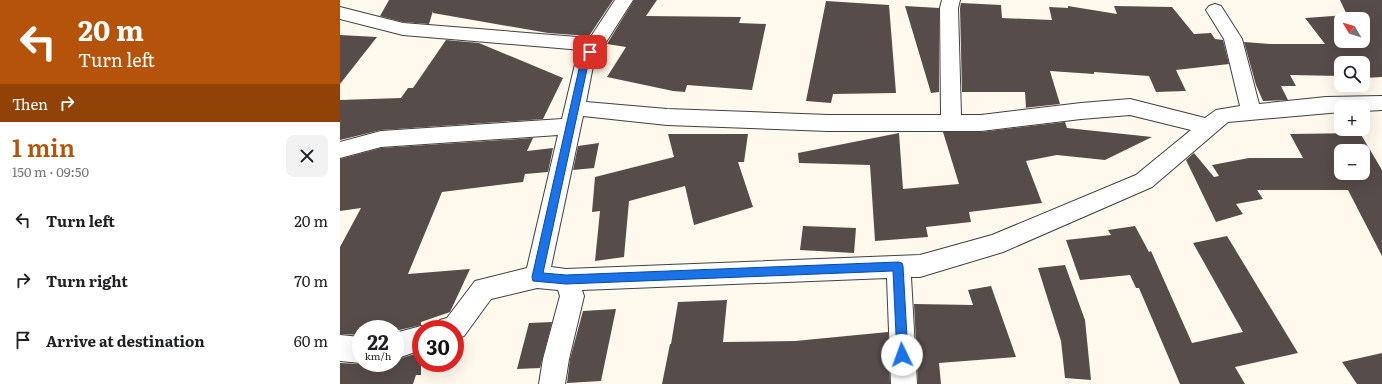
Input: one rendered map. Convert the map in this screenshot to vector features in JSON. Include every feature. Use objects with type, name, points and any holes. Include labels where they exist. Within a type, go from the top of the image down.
[{"type":"street","points":[[537,277],[585,60],[624,0]]},
{"type":"street","points":[[951,0],[949,8],[951,123]]},
{"type":"street","points":[[1215,10],[1233,39],[1251,112]]},
{"type":"street","points":[[340,13],[402,29],[595,45]]},
{"type":"street","points":[[460,320],[484,290],[537,277],[566,280],[920,266],[996,245],[1144,181],[1223,115],[1326,105],[1382,103]]},
{"type":"street","points":[[340,150],[382,139],[572,117],[674,117],[828,123],[981,123],[1081,111],[1130,108],[1209,127]]},
{"type":"street","points":[[898,266],[904,384]]},
{"type":"street","points":[[552,384],[556,359],[572,296],[566,280]]},
{"type":"street","points":[[340,348],[352,349]]},
{"type":"building","points":[[389,0],[613,0],[589,36],[548,33],[433,13],[433,11],[429,24],[403,22],[380,16]]},
{"type":"building","points":[[634,0],[657,0],[646,16],[741,17],[739,23],[766,24],[752,90],[687,85],[685,92],[673,91],[607,77],[626,47],[607,44]]},
{"type":"building","points":[[1340,0],[1382,0],[1382,77],[1370,78],[1370,56],[1334,56],[1334,76],[1290,75],[1296,86],[1281,86],[1288,100],[1263,101],[1256,85],[1244,42],[1270,44],[1325,44],[1305,18],[1334,16],[1334,48],[1370,48],[1370,12],[1346,12]]},
{"type":"building","points":[[826,1],[889,5],[896,93],[833,94],[831,103],[806,101]]},
{"type":"building","points":[[961,3],[1001,5],[1002,18],[1052,20],[1049,7],[1068,8],[1068,6],[1117,14],[1114,6],[1172,7],[1194,34],[1211,33],[1215,39],[1223,40],[1229,64],[1176,70],[1186,91],[1156,92],[1149,76],[1094,72],[1094,74],[1050,71],[1060,104],[1026,108],[1025,92],[962,92]]},
{"type":"building","points":[[905,6],[939,8],[939,92],[931,93]]},
{"type":"building","points":[[340,35],[377,37],[340,84]]},
{"type":"building","points":[[446,40],[479,43],[563,78],[543,119],[381,130],[340,140],[340,100],[401,98],[408,88],[413,88]]},
{"type":"building","points":[[1065,122],[1067,128],[1152,137],[1105,160],[1057,155],[1026,161],[1042,203],[969,212],[971,222],[926,227],[928,237],[875,241],[870,165],[799,163],[798,153],[899,133],[903,189],[959,184],[943,132],[981,132]]},
{"type":"building","points":[[1334,133],[1334,136],[1362,136],[1367,144],[1334,144],[1334,180],[1370,180],[1370,150],[1382,170],[1382,256],[1348,190],[1257,190],[1263,199],[1236,204],[1243,214],[1216,222],[1186,160],[1194,153],[1214,177],[1219,176],[1212,165],[1249,158],[1303,158],[1290,134]]},
{"type":"building","points":[[668,134],[748,134],[744,162],[738,162],[753,207],[694,225],[685,186],[629,201],[624,257],[595,261],[600,211],[592,212],[595,177],[674,157]]},
{"type":"building","points":[[533,138],[527,151],[553,148],[548,172],[525,174],[523,182],[442,192],[408,274],[470,269],[450,312],[427,320],[412,320],[412,327],[404,329],[404,320],[352,320],[352,335],[340,334],[340,247],[361,208],[340,211],[340,159],[381,148]]},
{"type":"building","points":[[599,143],[594,168],[573,170],[578,146]]},
{"type":"building","points":[[803,226],[856,228],[854,253],[800,250]]},
{"type":"building","points":[[1135,226],[1149,252],[1151,251],[1192,343],[1243,332],[1193,243],[1227,236],[1298,353],[1235,367],[1245,384],[1180,384],[1139,288],[1136,288],[1130,275],[1080,280],[1066,240],[1111,235],[1108,230]]},
{"type":"building","points":[[1065,265],[1085,320],[1091,380],[1065,378],[1061,341],[1038,268]]},
{"type":"building","points":[[991,286],[1016,357],[939,363],[941,384],[918,384],[914,304],[973,305],[968,290]]},
{"type":"building","points":[[727,300],[723,342],[795,341],[888,332],[890,384],[662,384],[678,302]]},
{"type":"building","points":[[616,309],[601,381],[567,383],[570,359],[583,311]]},
{"type":"building","points":[[552,322],[540,368],[517,369],[529,323]]},
{"type":"building","points":[[1382,353],[1382,384],[1357,384],[1342,362]]},
{"type":"building","points":[[412,355],[412,372],[421,372],[421,375],[416,375],[413,384],[340,384],[340,363],[352,364],[352,372],[404,372],[404,357]]},
{"type":"route","points":[[590,52],[585,60],[537,277],[566,280],[898,266],[902,355]]}]
